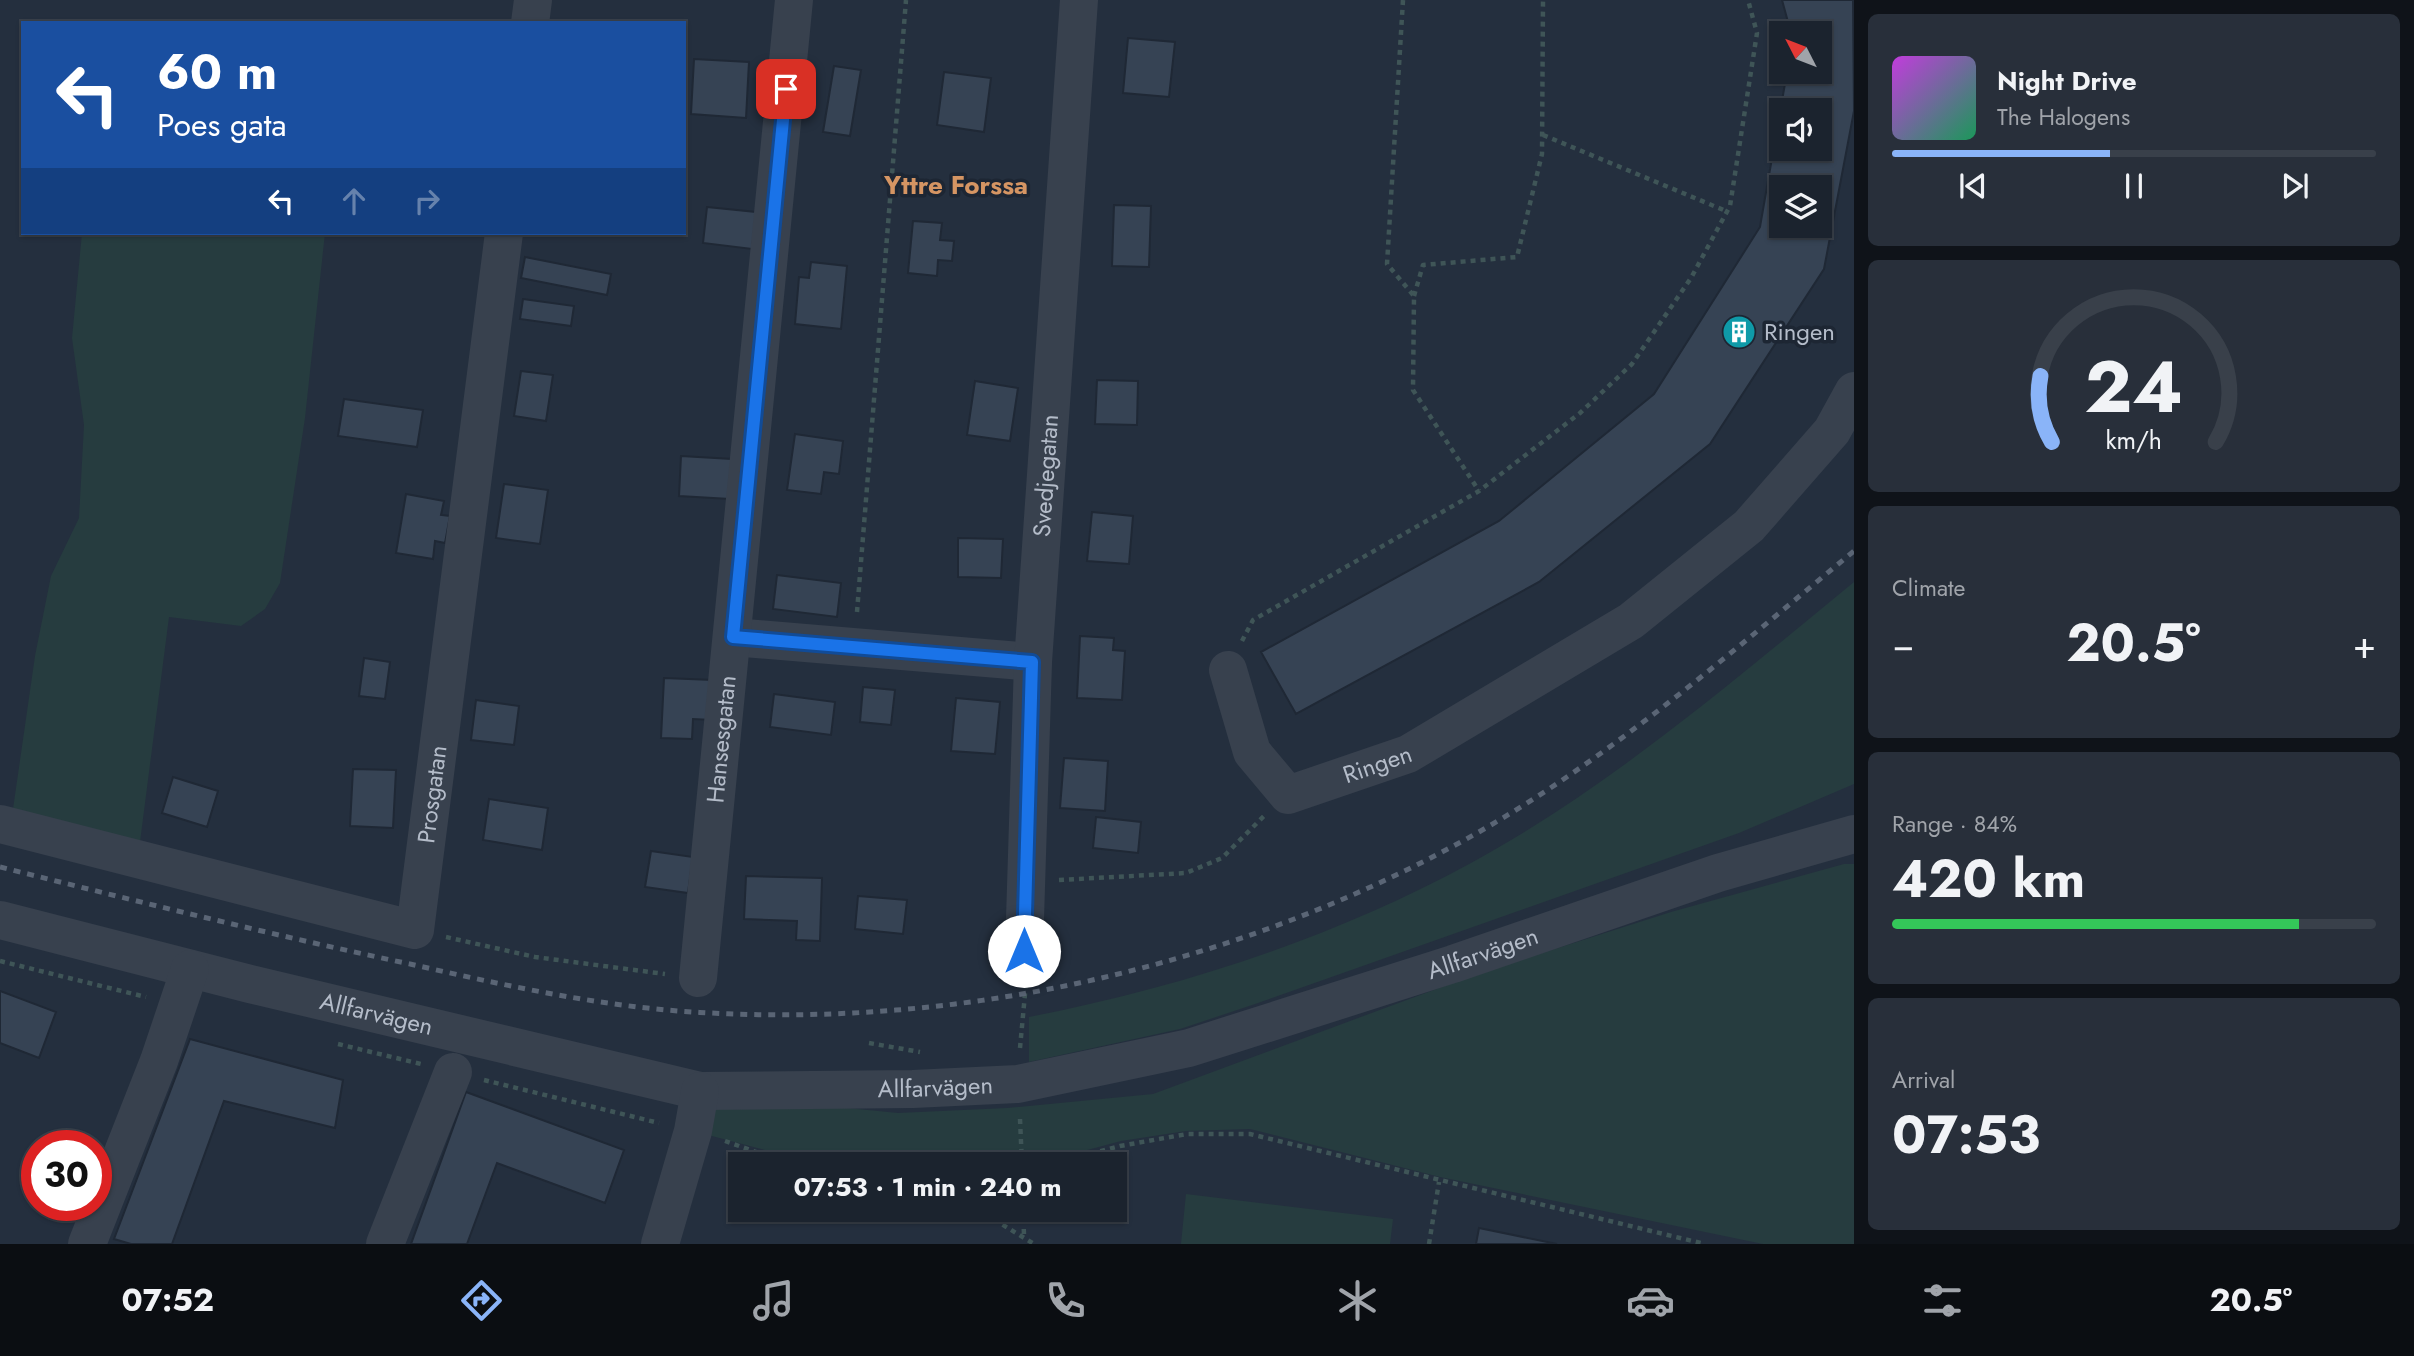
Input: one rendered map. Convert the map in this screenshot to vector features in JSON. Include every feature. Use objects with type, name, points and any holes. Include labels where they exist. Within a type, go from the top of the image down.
[{"type":"street","points":[[530,21],[533,0]]},
{"type":"street","name":"Hansesgatan","points":[[698,978],[794,0]]},
{"type":"street","name":"Svedjegatan","points":[[1024,951],[1032,662],[1079,0]]},
{"type":"street","name":"Prosgatan","points":[[415,930],[504,235]]},
{"type":"street","name":"Ringen","points":[[1288,795],[1408,754],[1631,621],[1749,526],[1832,432],[1854,391]]},
{"type":"street","points":[[733,637],[854,645],[1032,662]]},
{"type":"street","points":[[1227,670],[1252,752],[1288,795]]},
{"type":"street","points":[[0,824],[415,930]]},
{"type":"street","name":"Allfarvägen","points":[[0,920],[190,969],[700,1091],[913,1090],[1018,1084],[1189,1048],[1453,964],[1718,873],[1854,834]]},
{"type":"street","points":[[87,1244],[179,1005],[190,969]]},
{"type":"street","points":[[385,1244],[453,1072]]},
{"type":"street","points":[[660,1244],[693,1131],[700,1091]]},
{"type":"path","points":[[854,645],[906,0]]},
{"type":"path","points":[[1403,0],[1387,264],[1414,296]]},
{"type":"path","points":[[1479,491],[1413,390],[1414,296],[1423,265],[1517,257],[1542,154],[1544,0]]},
{"type":"path","points":[[1227,670],[1253,620],[1479,491],[1580,413],[1632,364],[1691,278],[1727,211],[1757,33],[1748,0]]},
{"type":"path","points":[[1543,135],[1727,211]]},
{"type":"path","points":[[1024,883],[1186,873],[1222,858],[1288,795]]},
{"type":"path","points":[[415,930],[535,957],[698,978]]},
{"type":"path","points":[[0,961],[179,1005]]},
{"type":"path","points":[[335,1043],[693,1131],[755,1152]]},
{"type":"path","points":[[1097,1152],[1187,1135],[1250,1134],[1439,1182],[1705,1244]]},
{"type":"path","points":[[1429,1244],[1439,1182]]},
{"type":"path","points":[[1000,1222],[1034,1244]]},
{"type":"path","points":[[1024,1222],[1024,1235]]},
{"type":"green space","points":[[82,235],[325,235],[305,418],[280,583],[265,609],[241,626],[169,617],[140,842],[13,809],[35,656],[51,576],[79,518],[84,425],[72,338]]},
{"type":"green space","points":[[1854,582],[1854,784],[1739,833],[1258,1003],[1180,1029],[1029,1062],[1029,1017],[1144,991],[1256,957],[1365,914],[1471,863],[1572,801],[1669,732]]},
{"type":"green space","points":[[1844,864],[1854,864],[1854,1244],[1763,1244],[1440,1177],[1250,1129],[1186,1131],[1121,1141],[1080,1152],[772,1152],[693,1131],[716,1095],[898,1113],[1007,1108],[1153,1094],[1485,971],[1671,912]]},
{"type":"green space","points":[[1186,1194],[1393,1219],[1390,1244],[1181,1244]]},
{"type":"building","name":"Ringen","points":[[1782,0],[1853,0],[1854,111],[1832,227],[1832,175],[1769,175],[1771,161],[1832,161],[1832,98],[1782,98],[1785,84],[1832,84],[1832,21],[1788,21]]},
{"type":"building","points":[[1128,38],[1175,42],[1169,97],[1123,93]]},
{"type":"building","points":[[694,59],[749,62],[746,118],[691,114]]},
{"type":"building","points":[[834,66],[861,70],[850,136],[823,132]]},
{"type":"building","points":[[944,72],[991,78],[984,132],[937,125]]},
{"type":"building","name":"Ringen","points":[[1769,175],[1769,238],[1830,238],[1824,269],[1710,444],[1539,582],[1296,714],[1261,652],[1499,521],[1654,394],[1760,227]]},
{"type":"building","points":[[1114,205],[1151,206],[1149,267],[1112,266]]},
{"type":"building","points":[[707,207],[756,212],[752,249],[703,243]]},
{"type":"building","points":[[913,221],[942,223],[940,240],[954,241],[952,261],[938,260],[937,276],[908,273]]},
{"type":"building","points":[[525,257],[611,274],[607,295],[521,278]]},
{"type":"building","points":[[811,262],[847,266],[841,329],[795,324],[799,277],[809,278]]},
{"type":"building","points":[[523,299],[574,306],[571,326],[520,319]]},
{"type":"building","points":[[521,371],[553,375],[546,421],[514,416]]},
{"type":"building","points":[[1097,380],[1138,381],[1137,425],[1095,424]]},
{"type":"building","points":[[975,381],[1018,388],[1010,441],[967,435]]},
{"type":"building","points":[[344,399],[423,410],[417,447],[338,436]]},
{"type":"building","points":[[795,434],[843,441],[839,474],[824,472],[821,494],[787,490]]},
{"type":"building","points":[[681,456],[732,459],[730,499],[679,496]]},
{"type":"building","points":[[504,484],[548,490],[540,544],[496,538]]},
{"type":"building","points":[[406,494],[444,501],[441,515],[450,516],[445,543],[435,541],[433,559],[396,553]]},
{"type":"building","points":[[1092,512],[1133,516],[1129,564],[1087,561]]},
{"type":"building","points":[[958,538],[1003,539],[1001,578],[958,577]]},
{"type":"building","points":[[777,575],[841,583],[837,617],[773,609]]},
{"type":"building","points":[[1080,636],[1114,638],[1113,650],[1125,651],[1122,700],[1077,698]]},
{"type":"building","points":[[364,658],[390,662],[385,699],[359,696]]},
{"type":"building","points":[[664,678],[713,680],[712,720],[693,719],[692,739],[661,738]]},
{"type":"building","points":[[863,687],[895,690],[891,725],[860,722]]},
{"type":"building","points":[[774,694],[835,702],[831,735],[770,727]]},
{"type":"building","points":[[956,698],[1000,702],[995,754],[951,751]]},
{"type":"building","points":[[476,700],[519,706],[514,745],[471,740]]},
{"type":"building","points":[[1064,758],[1108,761],[1105,811],[1060,808]]},
{"type":"building","points":[[353,769],[396,770],[393,828],[350,826]]},
{"type":"building","points":[[173,777],[218,791],[207,827],[162,813]]},
{"type":"building","points":[[489,799],[548,808],[542,850],[483,840]]},
{"type":"building","points":[[1096,817],[1141,822],[1138,853],[1093,848]]},
{"type":"building","points":[[651,851],[693,857],[688,893],[645,887]]},
{"type":"building","points":[[746,876],[822,878],[820,941],[796,940],[797,921],[744,919]]},
{"type":"building","points":[[858,896],[907,900],[903,934],[855,929]]},
{"type":"building","points":[[0,991],[56,1012],[39,1058],[0,1043]]},
{"type":"building","points":[[190,1039],[343,1080],[335,1128],[224,1101],[172,1244],[131,1244],[114,1239]]},
{"type":"building","points":[[466,1092],[624,1150],[605,1203],[497,1163],[467,1244],[411,1244]]},
{"type":"building","points":[[1479,1228],[1557,1244],[1476,1244]]},
{"type":"railway","points":[[0,867],[307,941],[505,985],[602,1002],[666,1010],[769,1015],[871,1012],[974,1002],[1075,984],[1175,959],[1272,927],[1367,888],[1459,843],[1564,779],[1614,743],[1712,668],[1854,551]]},
{"type":"place","name":"Ringen","points":[[1739,332]]},
{"type":"district","name":"Yttre Forssa","points":[[956,185]]},
{"type":"route","points":[[786,89],[733,637],[854,645],[1032,662],[1024,951]]}]
